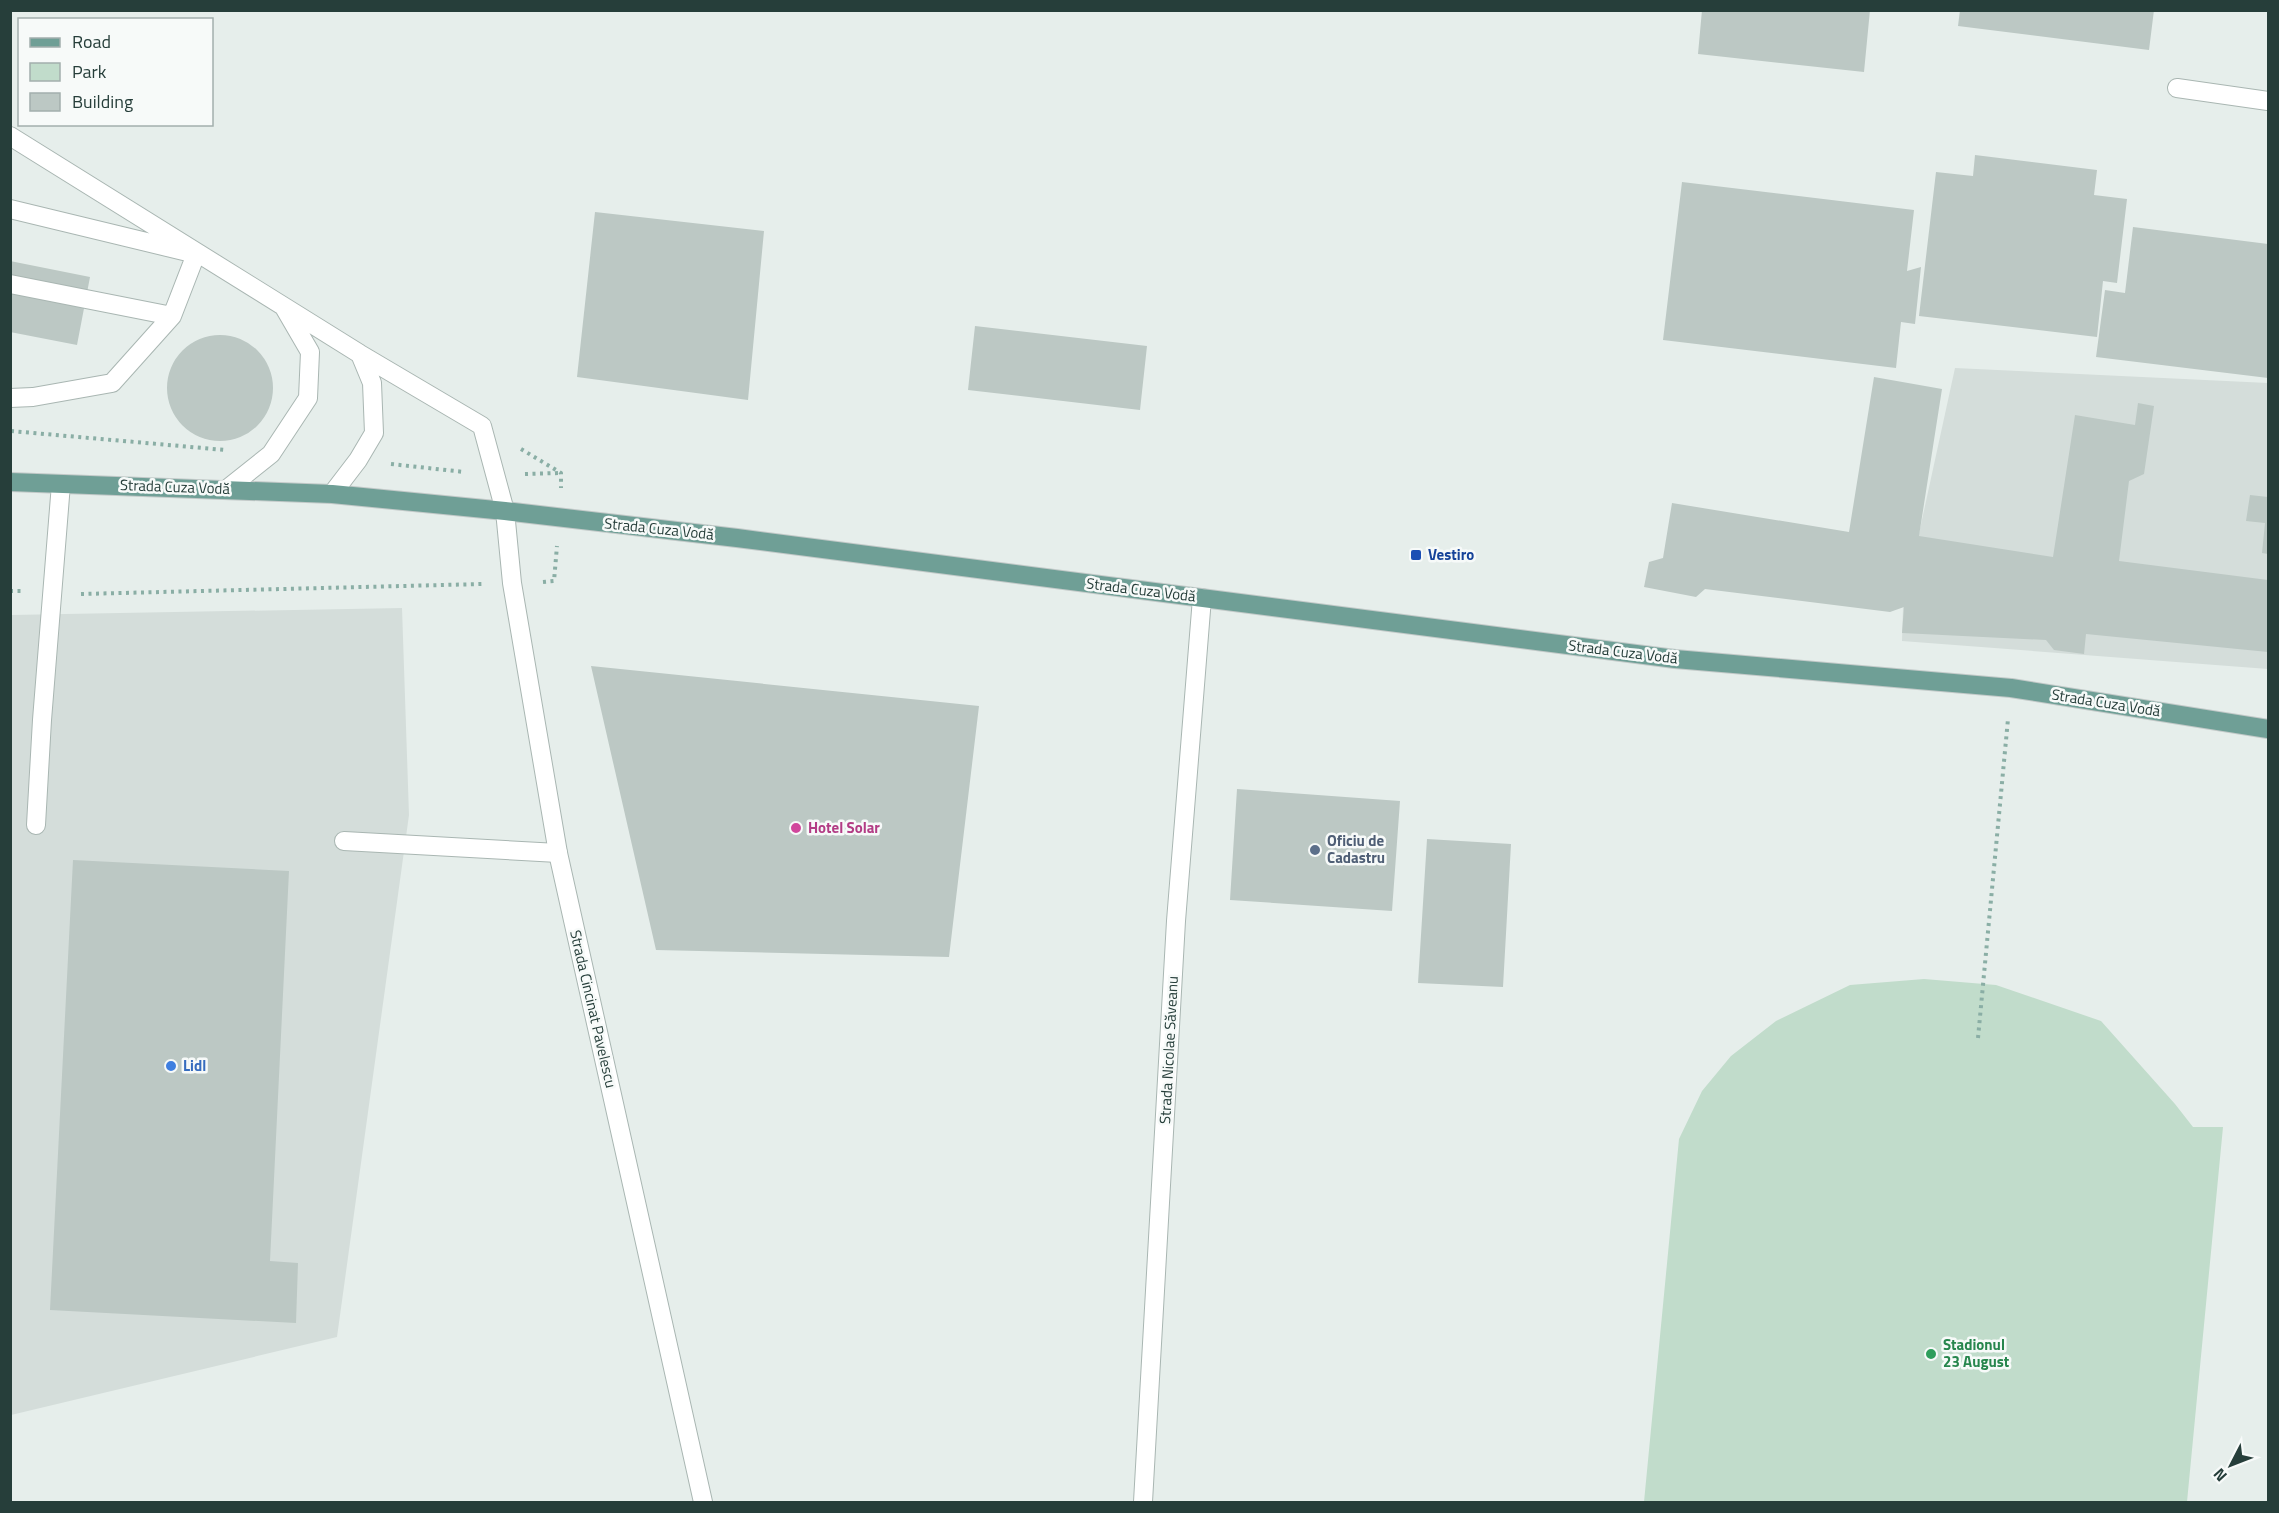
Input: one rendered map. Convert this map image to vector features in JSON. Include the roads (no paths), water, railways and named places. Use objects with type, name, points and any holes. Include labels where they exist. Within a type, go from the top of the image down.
[{"type":"main road","name":"Strada Cuza Vodă","points":[[10,482],[332,494],[505,511],[737,538],[1675,659],[2011,688],[2268,729]]},
{"type":"main road","points":[[10,492],[61,484]]},
{"type":"street","points":[[2177,88],[2268,100]]},
{"type":"street","points":[[10,136],[196,254],[360,354],[372,383],[375,433],[332,494]]},
{"type":"street","points":[[10,209],[196,254]]},
{"type":"street","points":[[10,398],[33,397],[112,383],[172,316],[196,254]]},
{"type":"street","points":[[10,284],[172,316]]},
{"type":"street","points":[[227,489],[271,453],[308,398],[310,352],[283,305]]},
{"type":"street","name":"Strada Cincinat Pavelescu","points":[[360,354],[482,426],[505,511],[512,583],[558,853],[703,1503]]},
{"type":"street","points":[[36,825],[61,484]]},
{"type":"street","name":"Strada Nicolae Săveanu","points":[[1143,1503],[1177,909],[1202,598]]},
{"type":"street","points":[[344,841],[558,853]]},
{"type":"place","name":"Vestiro","points":[[1416,555]]},
{"type":"place","name":"Hotel Solar","points":[[796,828]]},
{"type":"place","name":"Oficiu de Cadastru","points":[[1315,850]]},
{"type":"place","name":"Lidl","points":[[171,1066]]},
{"type":"place","name":"Stadionul 23 August","points":[[1931,1354]]}]
